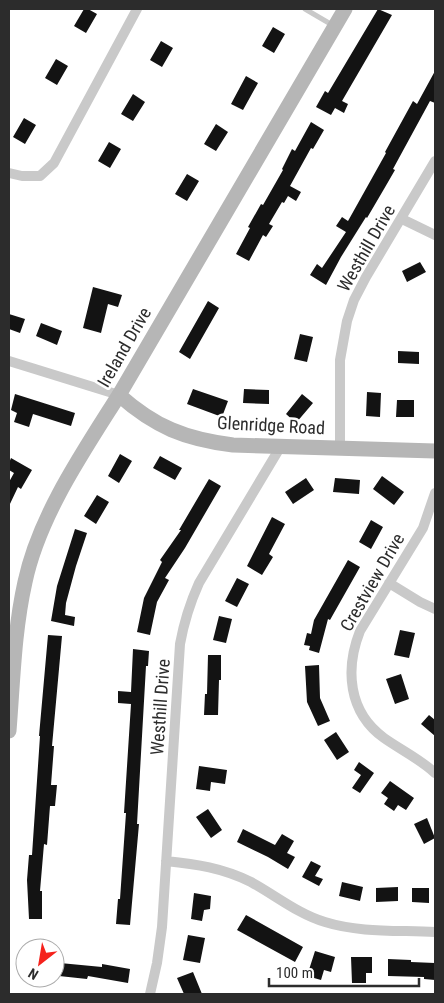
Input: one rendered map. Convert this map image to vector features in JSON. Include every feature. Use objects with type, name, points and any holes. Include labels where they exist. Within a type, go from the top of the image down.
[{"type":"main road","name":"Ireland Drive","points":[[9,730],[20,610],[25,581],[43,529],[87,446],[119,395],[345,9]]},
{"type":"main road","name":"Glenridge Road","points":[[119,395],[136,410],[153,421],[193,438],[233,444],[435,451]]},
{"type":"street","points":[[9,173],[22,176],[40,176],[54,162],[137,9]]},
{"type":"street","name":"Westhill Drive","points":[[340,447],[340,360],[347,321],[354,300],[366,277],[435,161]]},
{"type":"street","points":[[402,218],[435,235]]},
{"type":"street","points":[[9,361],[119,395]]},
{"type":"street","name":"Westhill Drive","points":[[150,994],[162,927],[180,644],[184,624],[190,604],[202,577],[281,446]]},
{"type":"street","name":"Crestview Drive","points":[[435,493],[423,528],[360,631],[351,664],[351,680],[359,708],[375,730],[435,772]]},
{"type":"street","points":[[389,583],[435,609]]},
{"type":"street","points":[[166,861],[204,865],[220,869],[250,882],[312,917],[325,922],[363,929],[435,932]]},
{"type":"lane","points":[[305,9],[334,26]]},
{"type":"building","points":[[84,9],[97,14],[86,33],[74,26]]},
{"type":"building","points":[[378,9],[392,15],[342,101],[348,104],[344,113],[335,108],[331,115],[316,107],[325,91],[328,93]]},
{"type":"building","points":[[273,27],[285,34],[274,53],[262,46]]},
{"type":"building","points":[[161,41],[173,48],[162,67],[150,60]]},
{"type":"building","points":[[56,59],[68,66],[57,85],[45,78]]},
{"type":"building","points":[[435,71],[435,103],[430,101],[393,169],[395,170],[367,218],[341,257],[326,285],[310,275],[317,264],[322,268],[346,232],[336,226],[342,217],[348,221],[413,101],[417,104]]},
{"type":"building","points":[[246,76],[258,83],[243,110],[231,104]]},
{"type":"building","points":[[133,94],[145,102],[133,121],[121,114]]},
{"type":"building","points":[[24,118],[36,125],[25,144],[13,137]]},
{"type":"building","points":[[311,122],[324,130],[313,149],[311,148],[290,186],[301,192],[296,201],[288,196],[284,203],[282,202],[269,224],[273,226],[266,237],[263,235],[249,261],[236,254],[250,228],[248,227],[283,170],[292,149],[295,151]]},
{"type":"building","points":[[216,124],[228,132],[216,151],[204,144]]},
{"type":"building","points":[[109,142],[121,149],[110,168],[98,161]]},
{"type":"building","points":[[187,174],[199,181],[187,201],[175,194]]},
{"type":"building","points":[[420,262],[426,272],[407,282],[402,271]]},
{"type":"building","points":[[93,287],[122,295],[118,307],[108,304],[101,333],[83,328]]},
{"type":"building","points":[[208,301],[219,308],[190,359],[179,352]]},
{"type":"building","points":[[9,314],[25,319],[20,333],[9,329]]},
{"type":"building","points":[[41,323],[62,331],[57,345],[36,336]]},
{"type":"building","points":[[300,334],[313,337],[307,362],[294,359]]},
{"type":"building","points":[[398,351],[419,352],[419,364],[398,363]]},
{"type":"building","points":[[193,389],[228,401],[222,417],[187,404]]},
{"type":"building","points":[[244,389],[269,390],[269,404],[243,403]]},
{"type":"building","points":[[367,392],[381,393],[380,417],[366,416]]},
{"type":"building","points":[[15,394],[75,413],[71,426],[33,414],[29,427],[14,422],[17,413],[11,410]]},
{"type":"building","points":[[302,394],[313,403],[296,423],[286,414]]},
{"type":"building","points":[[397,400],[414,400],[414,417],[396,417]]},
{"type":"building","points":[[120,454],[132,461],[119,483],[108,476]]},
{"type":"building","points":[[160,456],[182,468],[175,480],[153,468]]},
{"type":"building","points":[[11,458],[32,470],[21,489],[18,487],[9,506],[9,482],[14,473],[9,470]]},
{"type":"building","points":[[382,476],[404,492],[394,505],[373,489]]},
{"type":"building","points":[[306,478],[314,490],[293,504],[285,492]]},
{"type":"building","points":[[335,478],[360,480],[359,494],[333,492]]},
{"type":"building","points":[[209,479],[221,486],[165,578],[169,580],[157,602],[150,635],[137,632],[144,598],[162,562],[160,560],[181,530],[179,530]]},
{"type":"building","points":[[97,495],[109,502],[96,524],[84,516]]},
{"type":"building","points":[[272,517],[285,524],[269,554],[273,557],[262,575],[247,566]]},
{"type":"building","points":[[371,520],[383,527],[371,549],[359,542]]},
{"type":"building","points":[[75,529],[87,533],[66,603],[65,615],[75,617],[74,626],[51,621],[57,586]]},
{"type":"building","points":[[348,560],[360,567],[330,620],[328,619],[319,653],[309,650],[310,646],[304,645],[307,633],[311,634],[314,620]]},
{"type":"building","points":[[237,578],[249,584],[237,607],[225,601]]},
{"type":"building","points":[[219,616],[232,619],[226,643],[213,640]]},
{"type":"building","points":[[400,630],[415,633],[409,658],[394,655]]},
{"type":"building","points":[[48,635],[62,636],[52,746],[54,746],[51,785],[57,785],[55,806],[50,806],[47,845],[44,844],[40,891],[42,891],[42,919],[29,919],[27,880],[29,855],[32,855],[39,736]]},
{"type":"building","points":[[133,649],[149,651],[148,666],[146,666],[137,824],[139,824],[130,925],[116,924],[118,899],[120,899],[126,813],[124,813],[131,704],[118,703],[118,691],[131,692]]},
{"type":"building","points":[[208,655],[221,655],[218,715],[204,715],[205,694],[207,694]]},
{"type":"building","points":[[319,665],[320,698],[330,721],[318,726],[307,702],[305,666]]},
{"type":"building","points":[[401,674],[409,699],[395,704],[386,679]]},
{"type":"building","points":[[429,715],[435,720],[435,736],[421,724]]},
{"type":"building","points":[[336,732],[349,752],[337,760],[324,740]]},
{"type":"building","points":[[359,762],[374,773],[360,793],[352,788],[361,775],[354,770]]},
{"type":"building","points":[[199,766],[227,770],[225,784],[211,782],[210,791],[196,789]]},
{"type":"building","points":[[390,781],[414,798],[406,810],[398,805],[394,811],[384,804],[388,798],[381,793]]},
{"type":"building","points":[[208,809],[222,830],[211,838],[196,817]]},
{"type":"building","points":[[427,818],[435,838],[424,844],[414,824]]},
{"type":"building","points":[[243,829],[275,845],[282,834],[294,841],[287,853],[295,857],[288,869],[237,842]]},
{"type":"building","points":[[311,861],[321,866],[315,876],[323,879],[319,886],[302,877]]},
{"type":"building","points":[[342,882],[363,887],[360,901],[339,896]]},
{"type":"building","points":[[398,887],[398,901],[376,902],[376,888]]},
{"type":"building","points":[[412,888],[429,888],[429,903],[412,902]]},
{"type":"building","points":[[194,893],[211,896],[210,909],[204,910],[202,921],[191,919]]},
{"type":"building","points":[[246,915],[303,947],[295,962],[237,930]]},
{"type":"building","points":[[188,935],[205,938],[200,963],[183,960]]},
{"type":"building","points":[[315,951],[335,957],[331,972],[324,970],[321,980],[307,976]]},
{"type":"building","points":[[351,957],[372,957],[372,973],[366,973],[366,983],[352,983]]},
{"type":"building","points":[[388,959],[435,963],[435,980],[424,979],[424,977],[388,976]]},
{"type":"building","points":[[65,963],[102,967],[102,964],[130,969],[128,983],[88,976],[87,979],[65,977]]},
{"type":"building","points":[[193,972],[202,994],[184,994],[177,978]]}]
